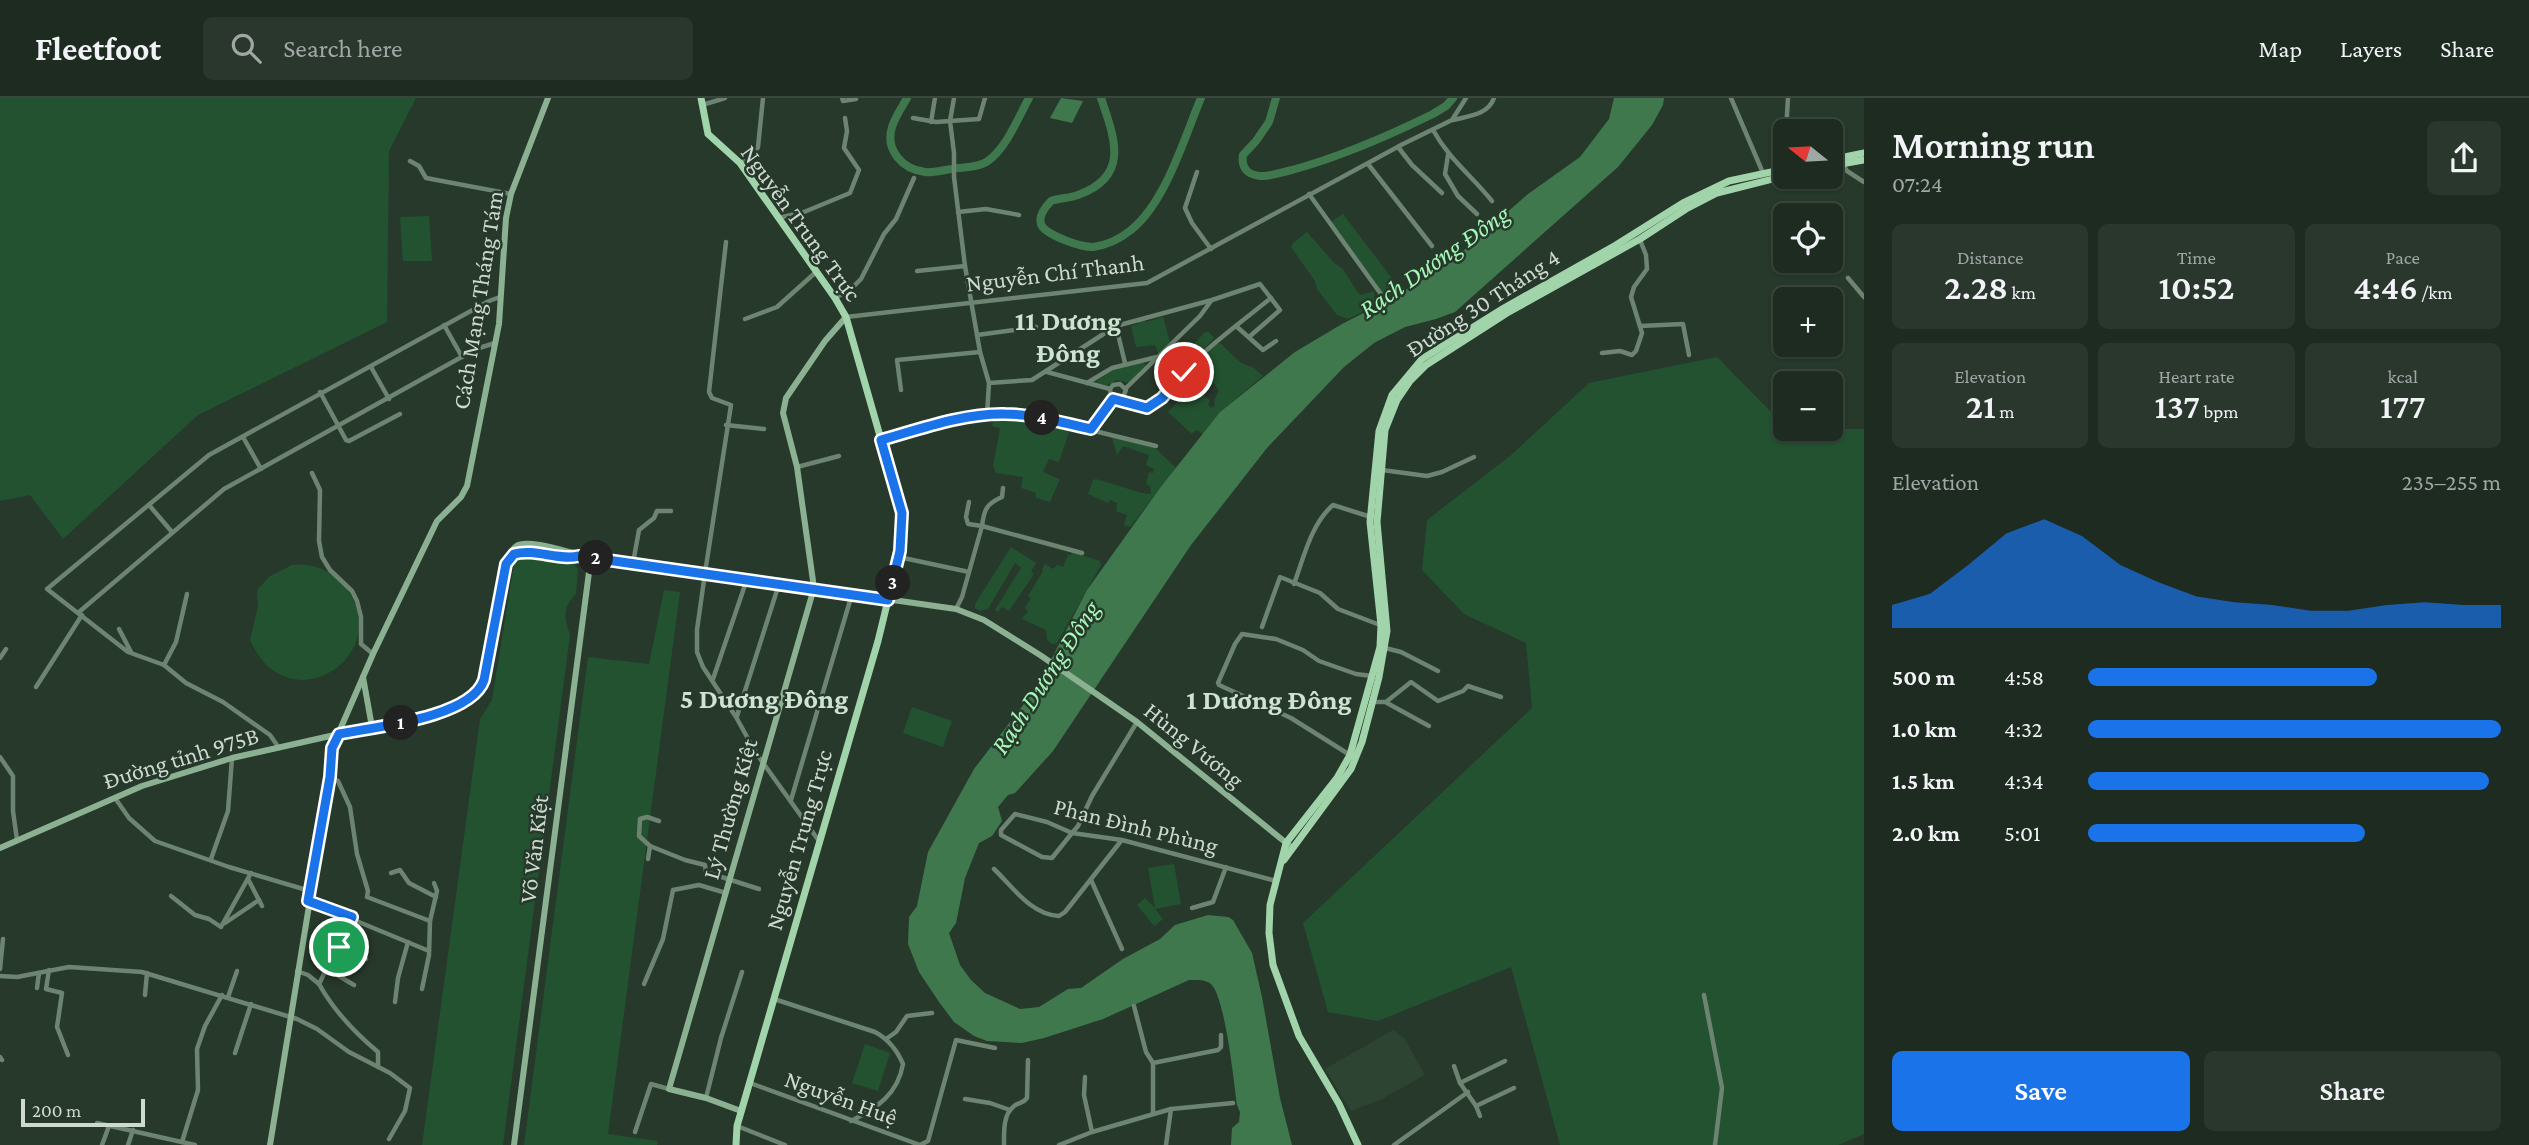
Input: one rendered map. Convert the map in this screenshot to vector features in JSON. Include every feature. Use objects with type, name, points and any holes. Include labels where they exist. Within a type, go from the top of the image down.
[{"type":"main road","name":"Nguyễn Trung Trực","points":[[701,102],[708,134],[740,163],[846,317],[902,513],[899,557],[888,600],[741,1111],[736,1145]]},
{"type":"main road","points":[[1843,157],[1864,153]]},
{"type":"main road","points":[[1843,164],[1864,160]]},
{"type":"main road","name":"Đường 30 Tháng 4","points":[[1353,757],[1385,648],[1374,518],[1382,430],[1410,381],[1424,362],[1625,239],[1730,181],[1773,172]]},
{"type":"main road","name":"Đường 30 Tháng 4","points":[[1592,261],[1640,239],[1685,206],[1717,193],[1773,179]]},
{"type":"main road","name":"Đường 30 Tháng 4","points":[[1374,518],[1382,470],[1382,430]]},
{"type":"main road","name":"Đường 30 Tháng 4","points":[[1359,1145],[1339,1104],[1302,1042],[1273,965],[1269,933],[1270,905],[1289,846],[1353,757],[1373,702],[1383,625]]},
{"type":"street","name":"Cách Mạng Tháng Tám","points":[[270,1145],[330,777],[332,748],[363,675],[437,521],[461,497],[467,486],[499,324],[506,218],[511,194],[548,98]]},
{"type":"street","points":[[701,102],[725,98]]},
{"type":"street","points":[[740,163],[758,147],[763,98]]},
{"type":"street","points":[[842,98],[843,101],[856,99]]},
{"type":"street","points":[[931,122],[935,98]]},
{"type":"street","points":[[954,98],[950,121],[954,177],[965,266],[980,352],[989,383],[987,415]]},
{"type":"street","points":[[914,118],[931,122],[979,119],[985,98]]},
{"type":"street","points":[[1452,120],[1466,98]]},
{"type":"street","name":"Nguyễn Chí Thanh","points":[[846,317],[972,301],[1138,285],[1155,279],[1309,194],[1452,120],[1486,111],[1491,107],[1494,98]]},
{"type":"street","points":[[1731,98],[1763,174]]},
{"type":"street","points":[[1787,119],[1788,98]]},
{"type":"street","points":[[777,219],[804,212],[850,192],[859,170],[844,148],[847,131],[845,118]]},
{"type":"street","points":[[1433,130],[1448,155],[1471,175],[1492,201]]},
{"type":"street","points":[[1400,146],[1412,165],[1442,193]]},
{"type":"street","points":[[1448,155],[1445,174],[1458,196],[1477,214]]},
{"type":"street","points":[[410,161],[419,166],[426,178],[511,194]]},
{"type":"street","points":[[1368,164],[1432,246]]},
{"type":"street","points":[[1843,164],[1847,171],[1864,182]]},
{"type":"street","points":[[1197,172],[1185,208],[1192,223],[1211,249]]},
{"type":"street","points":[[835,298],[851,289],[861,279],[884,234],[896,219],[914,178]]},
{"type":"street","points":[[1309,194],[1383,297]]},
{"type":"street","points":[[958,212],[986,209],[1019,215]]},
{"type":"street","points":[[1602,353],[1620,351],[1634,354],[1641,338],[1631,297],[1633,287],[1647,269],[1646,255],[1640,239]]},
{"type":"street","points":[[726,242],[709,392],[712,398],[731,405],[696,642],[700,661],[763,763],[819,841]]},
{"type":"street","points":[[917,271],[965,266]]},
{"type":"street","points":[[745,319],[777,307],[816,272]]},
{"type":"street","points":[[1848,278],[1864,297]]},
{"type":"street","points":[[989,383],[1032,380],[1116,326],[1212,300],[1258,284],[1263,285],[1282,312],[1249,337]]},
{"type":"street","points":[[279,748],[270,735],[223,702],[186,683],[164,665],[131,653],[47,589],[196,464],[320,392],[500,297]]},
{"type":"street","points":[[1113,399],[1121,399],[1142,408],[1150,406],[1162,398],[1194,362],[1271,298]]},
{"type":"street","points":[[1121,399],[1125,396],[1125,388],[1200,316],[1212,300]]},
{"type":"street","name":"Lý Thường Kiệt","points":[[669,1089],[814,588],[797,467],[783,413],[786,398],[825,341],[846,317]]},
{"type":"street","points":[[1640,326],[1683,324],[1689,355]]},
{"type":"street","points":[[444,325],[462,357]]},
{"type":"street","points":[[1116,326],[1125,363]]},
{"type":"street","points":[[1236,326],[1263,350],[1276,341]]},
{"type":"street","points":[[977,335],[1036,327]]},
{"type":"street","points":[[36,687],[81,614],[224,489],[476,349],[495,344]]},
{"type":"street","points":[[901,390],[897,360],[980,352]]},
{"type":"street","points":[[1086,383],[1125,363],[1158,357]]},
{"type":"street","points":[[370,367],[389,399]]},
{"type":"street","points":[[1046,372],[1110,389]]},
{"type":"street","points":[[1110,389],[1118,383],[1125,388]]},
{"type":"street","points":[[1110,389],[1113,399]]},
{"type":"street","points":[[320,392],[349,441],[400,414]]},
{"type":"street","points":[[1091,429],[1113,399]]},
{"type":"street","points":[[881,440],[935,425],[1004,414],[1037,417],[1156,446]]},
{"type":"street","points":[[726,425],[764,429]]},
{"type":"street","points":[[243,437],[261,469]]},
{"type":"street","points":[[797,467],[839,456]]},
{"type":"street","points":[[1382,470],[1427,476],[1474,457]]},
{"type":"street","points":[[312,472],[320,490],[322,557],[330,570],[352,591],[361,617],[360,644],[373,654]]},
{"type":"street","points":[[339,734],[427,717],[464,701],[482,685],[506,564],[511,556],[518,552],[569,558],[591,557],[956,609],[962,597],[984,510],[992,501],[1002,498],[1003,488]]},
{"type":"street","points":[[969,502],[966,517],[968,524],[1082,553]]},
{"type":"street","points":[[149,505],[172,533]]},
{"type":"street","points":[[1294,584],[1316,527],[1329,508],[1333,505],[1374,518]]},
{"type":"street","points":[[633,564],[635,538],[639,530],[657,511],[671,511]]},
{"type":"street","name":"Võ Văn Kiệt","points":[[514,1145],[591,557]]},
{"type":"street","points":[[899,557],[969,572]]},
{"type":"street","points":[[1262,627],[1278,578],[1320,593],[1338,609],[1383,625]]},
{"type":"street","points":[[713,680],[747,579]]},
{"type":"street","points":[[736,717],[779,584]]},
{"type":"street","points":[[164,665],[176,642],[187,594]]},
{"type":"street","points":[[791,801],[852,594]]},
{"type":"street","name":"Hùng Vương","points":[[956,609],[985,620],[1137,722],[1289,846]]},
{"type":"street","points":[[119,629],[131,653]]},
{"type":"street","points":[[1353,757],[1290,718],[1218,683],[1242,634],[1276,639],[1303,650],[1319,661],[1356,674],[1376,677]]},
{"type":"street","points":[[1385,648],[1401,652],[1438,671]]},
{"type":"street","points":[[0,658],[6,649]]},
{"type":"street","points":[[363,675],[372,727]]},
{"type":"street","points":[[1386,702],[1411,682],[1438,701],[1463,691],[1468,686],[1501,697]]},
{"type":"street","points":[[1373,702],[1386,702],[1429,726]]},
{"type":"street","points":[[1072,833],[1137,722]]},
{"type":"street","name":"Đường tỉnh 975B","points":[[0,848],[142,786],[232,758],[339,734]]},
{"type":"street","points":[[0,757],[13,776],[13,811],[17,840]]},
{"type":"street","points":[[211,859],[228,811],[232,758]]},
{"type":"street","points":[[330,777],[338,781],[350,807],[367,897],[430,921]]},
{"type":"street","points":[[115,797],[128,818],[155,841],[211,859],[250,876],[310,891]]},
{"type":"street","name":"Phan Đình Phùng","points":[[1072,833],[1050,860],[1003,836],[1001,830],[1015,814],[1047,822],[1072,833],[1122,840],[1276,882]]},
{"type":"street","points":[[659,821],[647,817],[640,819],[639,836],[650,846],[685,860],[705,864],[706,872],[759,889]]},
{"type":"street","points":[[994,869],[1028,903],[1055,917],[1063,914],[1122,840]]},
{"type":"street","points":[[648,859],[650,846]]},
{"type":"street","points":[[1192,908],[1213,902],[1226,867]]},
{"type":"street","points":[[391,873],[400,870],[409,883],[436,897]]},
{"type":"street","points":[[171,896],[195,915],[209,919],[220,927],[260,903],[250,876]]},
{"type":"street","points":[[224,923],[250,876]]},
{"type":"street","points":[[1091,880],[1122,949]]},
{"type":"street","points":[[422,989],[429,951],[430,921],[438,888],[434,883]]},
{"type":"street","points":[[644,984],[663,939],[673,890],[699,885],[726,893]]},
{"type":"street","points":[[308,901],[429,951]]},
{"type":"street","points":[[318,984],[352,917]]},
{"type":"street","points":[[0,969],[3,939]]},
{"type":"street","points":[[395,1002],[398,978],[408,942]]},
{"type":"street","points":[[339,947],[366,959]]},
{"type":"street","points":[[0,976],[17,977],[69,967],[120,969],[147,973],[290,1016],[317,1029],[349,1052],[410,1088],[405,1111],[390,1139]]},
{"type":"street","points":[[327,969],[354,985]]},
{"type":"street","points":[[49,970],[46,989],[62,993],[57,1027],[68,1055]]},
{"type":"street","points":[[182,1142],[198,1090],[197,1049],[205,1026],[225,996],[237,971]]},
{"type":"street","points":[[297,971],[308,975],[318,984],[348,1025],[377,1052],[378,1067]]},
{"type":"street","points":[[706,1098],[742,972]]},
{"type":"street","points":[[37,988],[39,973]]},
{"type":"street","points":[[145,995],[147,973]]},
{"type":"street","points":[[1704,995],[1722,1088],[1715,1145]]},
{"type":"street","points":[[773,999],[875,1032],[886,1039],[902,1060],[900,1080],[881,1104],[851,1121]]},
{"type":"street","points":[[235,1053],[251,1004]]},
{"type":"street","points":[[1134,1006],[1146,1052],[1153,1063],[1153,1113]]},
{"type":"street","points":[[886,1039],[896,1032],[907,1016],[932,1013]]},
{"type":"street","points":[[1153,1063],[1218,1050],[1221,1035]]},
{"type":"street","points":[[920,1145],[928,1141],[956,1040],[995,1048]]},
{"type":"street","points":[[1004,1145],[1006,1119],[1010,1110],[1027,1098],[1028,1060]]},
{"type":"street","points":[[1460,1083],[1505,1061]]},
{"type":"street","points":[[1454,1066],[1460,1083],[1468,1092],[1480,1116]]},
{"type":"street","points":[[1084,1077],[1092,1132]]},
{"type":"street","name":"Nguyễn Huệ","points":[[749,1083],[920,1145]]},
{"type":"street","points":[[635,1132],[651,1084],[706,1098],[741,1111]]},
{"type":"street","points":[[1476,1107],[1514,1088]]},
{"type":"street","points":[[1394,1145],[1468,1092]]},
{"type":"street","points":[[965,1099],[1010,1110]]},
{"type":"street","points":[[1059,1145],[1153,1113],[1233,1103]]},
{"type":"street","points":[[1166,1145],[1171,1109]]},
{"type":"street","points":[[97,1124],[195,1145]]},
{"type":"street","points":[[102,1145],[109,1126]]},
{"type":"street","points":[[737,1126],[785,1145]]},
{"type":"street","points":[[128,1145],[132,1130]]},
{"type":"shaded area","points":[[0,98],[416,98],[389,151],[387,322],[198,415],[63,539],[30,495],[0,501]]},
{"type":"shaded area","points":[[1343,214],[1397,285],[1397,293],[1386,298],[1332,225],[1332,221]]},
{"type":"shaded area","points":[[429,216],[432,261],[403,261],[400,217]]},
{"type":"shaded area","points":[[1307,232],[1334,263],[1343,269],[1358,293],[1361,295],[1374,291],[1375,306],[1348,319],[1337,315],[1291,247]]},
{"type":"shaded area","points":[[1163,317],[1170,342],[1158,353],[1155,345],[1136,347],[1131,326],[1138,324],[1137,321],[1145,319],[1146,322]]},
{"type":"shaded area","points":[[1205,332],[1209,332],[1214,338],[1167,388],[1167,383],[1158,379],[1171,365],[1162,355],[1168,350],[1179,360]]},
{"type":"shaded area","points":[[1220,343],[1241,363],[1254,368],[1263,376],[1220,412],[1203,434],[1196,430],[1192,434],[1168,412],[1194,385],[1210,401],[1208,404],[1211,408],[1215,406],[1214,401],[1219,391],[1214,383],[1207,385],[1204,382],[1200,385],[1187,371]]},
{"type":"shaded area","points":[[1717,357],[1773,414],[1773,441],[1843,441],[1843,429],[1864,429],[1864,1134],[1838,1145],[1560,1145],[1511,967],[1378,1021],[1328,1012],[1303,923],[1532,708],[1526,643],[1464,614],[1422,570],[1427,520],[1510,456],[1589,383]]},
{"type":"shaded area","points":[[1142,362],[1146,365],[1129,383],[1117,380],[1106,386],[1094,383],[1116,368]]},
{"type":"shaded area","points":[[1009,417],[1070,429],[1059,462],[1049,459],[1043,472],[1060,479],[1050,502],[1036,498],[1036,493],[1021,488],[1023,477],[996,473],[993,466],[1000,428],[992,426],[994,418]]},
{"type":"shaded area","points":[[1113,437],[1155,448],[1176,468],[1130,527],[1124,525],[1127,515],[1116,511],[1117,503],[1110,500],[1108,503],[1088,494],[1093,480],[1096,479],[1151,494],[1150,486],[1146,484],[1149,472],[1153,473],[1154,469],[1146,465],[1149,455],[1123,446],[1117,455]]},
{"type":"shaded area","points":[[1011,547],[1036,563],[1031,571],[1034,574],[1009,611],[1002,607],[998,612],[995,610],[1021,568],[1015,563],[988,609],[980,611],[975,608],[975,604]]},
{"type":"shaded area","points":[[1072,552],[1100,561],[1101,565],[1057,643],[1052,644],[1047,640],[1046,630],[1022,619],[1028,611],[1025,608],[1031,598],[1028,596],[1045,564],[1053,569],[1057,565],[1063,567]]},
{"type":"shaded area","points":[[523,556],[572,561],[578,569],[576,594],[568,604],[566,613],[570,635],[503,1145],[422,1145],[480,719],[492,700],[513,570],[517,560]]},
{"type":"shaded area","points":[[292,565],[312,566],[331,574],[341,582],[356,608],[358,633],[350,654],[333,670],[312,679],[289,678],[268,666],[250,640],[258,606],[257,590],[270,576]]},
{"type":"shaded area","points":[[664,590],[680,592],[608,1134],[658,1141],[657,1145],[524,1145],[588,657],[649,664]]},
{"type":"shaded area","points":[[912,707],[952,721],[943,747],[903,733]]},
{"type":"shaded area","points":[[1174,864],[1181,904],[1155,909],[1163,919],[1154,926],[1137,905],[1145,898],[1155,908],[1148,868]]},
{"type":"shaded area","points":[[1393,1030],[1404,1038],[1425,1075],[1382,1099],[1351,1111],[1325,1069]]},
{"type":"shaded area","points":[[865,1044],[890,1053],[878,1091],[852,1083]]},
{"type":"water","points":[[1061,98],[1083,101],[1072,123],[1050,118]]},
{"type":"water","points":[[1614,98],[1664,98],[1652,125],[1618,167],[1455,312],[1405,327],[1374,343],[1344,367],[1267,448],[1191,545],[1053,751],[1015,793],[1008,795],[998,807],[1002,821],[992,836],[979,843],[965,878],[956,923],[949,933],[960,965],[985,993],[1020,1009],[1039,1007],[1068,989],[1081,988],[1123,959],[1160,939],[1175,925],[1208,915],[1233,920],[1252,953],[1280,1098],[1292,1145],[1231,1145],[1232,1128],[1239,1122],[1240,1112],[1220,1004],[1210,983],[1189,980],[1103,1019],[1022,1043],[987,1041],[974,1036],[954,1022],[919,972],[908,944],[909,917],[917,906],[928,852],[974,769],[1037,687],[1087,590],[1160,488],[1220,412],[1295,352],[1447,265],[1528,194],[1580,157],[1609,119]]},
{"type":"waterway","name":"Rạch Dương Đông","points":[[907,98],[893,123],[890,135],[893,151],[909,167],[928,172],[975,166],[988,161],[1006,140],[1029,98]]},
{"type":"waterway","name":"Rạch Dương Đông","points":[[1101,98],[1113,141],[1112,166],[1106,177],[1095,187],[1075,196],[1051,201],[1044,209],[1040,221],[1052,234],[1090,247],[1118,239],[1143,218],[1173,168],[1201,98]]},
{"type":"waterway","name":"Rạch Dương Đông","points":[[1276,98],[1269,122],[1243,155],[1246,170],[1255,175],[1276,174],[1346,152],[1433,114],[1453,98]]},
{"type":"district","name":"11 Dương Đông","points":[[1068,336]]},
{"type":"district","name":"5 Dương Đông","points":[[764,698]]},
{"type":"district","name":"1 Dương Đông","points":[[1269,699]]},
{"type":"route","points":[[339,947],[352,917],[308,901],[330,777],[332,748],[339,734],[427,717],[464,701],[478,691],[484,680],[506,564],[511,556],[518,552],[569,558],[579,556],[888,600],[900,551],[902,513],[881,440],[935,425],[1004,414],[1037,417],[1091,429],[1113,399],[1147,408],[1162,398],[1184,372]]}]
